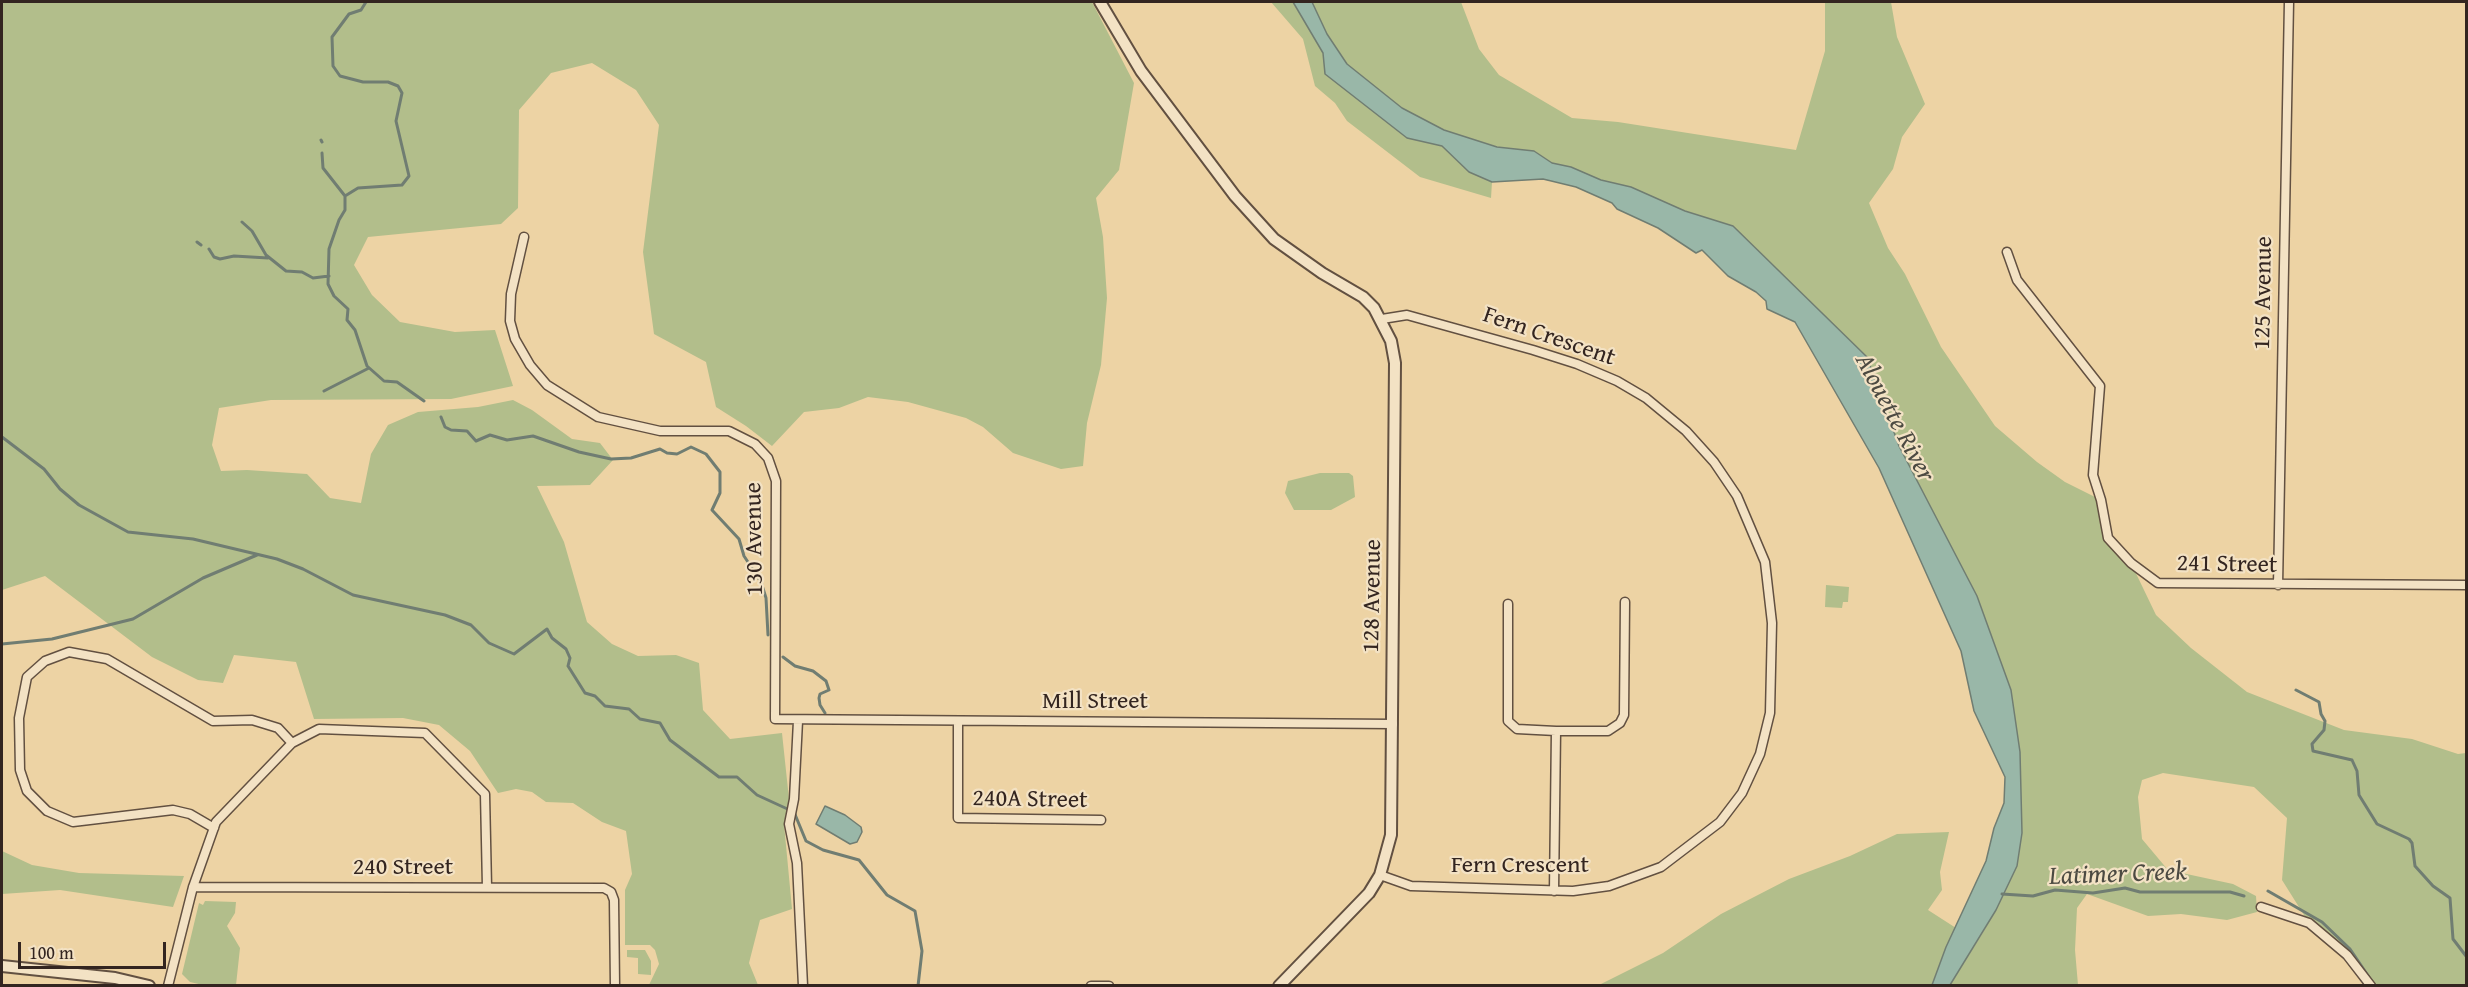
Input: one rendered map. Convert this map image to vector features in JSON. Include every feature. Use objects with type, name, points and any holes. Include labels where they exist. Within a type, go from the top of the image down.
[{"type":"street","points":[[1100,2],[1115,32],[1141,71],[1235,196],[1274,239],[1322,273],[1363,297],[1382,319]]},
{"type":"street","name":"125 Avenue","points":[[2278,585],[2289,2]]},
{"type":"street","name":"130 Avenue","points":[[524,237],[511,294],[510,321],[515,339],[530,365],[547,385],[565,399],[598,417],[660,431],[729,431],[755,444],[768,458],[776,481],[775,719],[798,721]]},
{"type":"street","name":"241 Street","points":[[2007,252],[2017,280],[2100,386],[2093,475],[2101,500],[2108,538],[2131,563],[2158,584],[2466,585]]},
{"type":"street","name":"Fern Crescent","points":[[1380,875],[1411,886],[1573,891],[1609,886],[1661,867],[1720,822],[1742,793],[1760,754],[1770,713],[1772,623],[1765,562],[1737,496],[1714,462],[1686,431],[1646,398],[1587,368],[1533,350],[1407,315],[1382,319]]},
{"type":"street","name":"128 Avenue","points":[[1380,875],[1391,835],[1396,386],[1391,342],[1382,319]]},
{"type":"street","points":[[1508,604],[1508,721],[1517,729],[1608,731],[1620,723],[1624,715],[1625,602]]},
{"type":"street","points":[[214,828],[190,814],[173,810],[104,821],[73,822],[46,811],[27,791],[20,770],[19,718],[27,677],[45,661],[69,652],[106,659],[213,720],[252,720],[278,729],[292,743]]},
{"type":"street","points":[[798,721],[794,800],[789,818],[789,830],[797,863],[803,986]]},
{"type":"street","name":"Mill Street","points":[[798,721],[958,723],[1179,721],[1393,724]]},
{"type":"street","name":"240A Street","points":[[958,723],[958,818],[1101,820]]},
{"type":"street","points":[[168,986],[193,887],[216,822],[292,743],[319,729],[425,733],[485,794],[487,887]]},
{"type":"street","points":[[1554,891],[1556,731]]},
{"type":"street","points":[[1279,986],[1360,903],[1380,875]]},
{"type":"street","name":"240 Street","points":[[193,887],[597,887],[611,892],[614,900],[615,986]]},
{"type":"street","points":[[2261,907],[2309,923],[2347,955],[2371,986]]},
{"type":"street","points":[[2,966],[115,978],[149,986]]},
{"type":"street","points":[[1091,986],[1109,986]]},
{"type":"green space","points":[[2,2],[1092,2],[1134,83],[1119,170],[1096,198],[1103,237],[1107,298],[1101,365],[1087,423],[1083,466],[1061,469],[1013,453],[983,427],[966,418],[908,402],[868,397],[839,408],[804,412],[772,446],[716,407],[706,362],[654,334],[643,252],[659,125],[636,90],[592,63],[551,73],[519,110],[518,208],[501,224],[368,237],[354,265],[372,295],[400,322],[455,332],[495,330],[513,386],[451,399],[271,400],[219,408],[212,445],[221,471],[247,470],[307,474],[330,498],[361,503],[371,454],[388,425],[418,412],[478,407],[513,400],[532,410],[572,439],[600,443],[613,460],[590,485],[537,486],[564,542],[587,622],[612,644],[638,656],[676,655],[699,663],[703,710],[730,739],[782,733],[789,799],[784,824],[792,909],[760,920],[749,963],[758,985],[649,985],[659,964],[655,950],[650,945],[625,945],[625,890],[632,874],[626,831],[602,822],[573,803],[546,802],[532,792],[516,789],[498,793],[470,751],[439,725],[403,718],[314,719],[296,662],[234,655],[223,683],[198,680],[152,657],[45,576],[2,590]]},
{"type":"green space","points":[[1271,2],[1293,2],[1323,53],[1326,74],[1407,138],[1442,146],[1469,172],[1492,182],[1491,198],[1420,177],[1347,121],[1335,103],[1315,86],[1303,39]]},
{"type":"green space","points":[[1312,2],[1461,2],[1479,49],[1499,75],[1572,118],[1618,122],[1796,150],[1825,51],[1825,2],[1891,2],[1897,37],[1925,104],[1902,137],[1893,169],[1869,203],[1888,248],[1905,274],[1941,347],[1995,426],[2037,462],[2065,482],[2101,500],[2108,536],[2131,563],[2156,615],[2191,648],[2247,692],[2344,730],[2412,739],[2458,754],[2466,753],[2466,985],[2371,985],[2347,955],[2309,923],[2282,880],[2287,818],[2254,787],[2163,773],[2142,780],[2138,797],[2142,839],[2168,870],[2233,884],[2256,896],[2257,912],[2227,920],[2181,914],[2148,916],[2087,894],[2077,908],[2075,950],[2078,985],[1950,985],[1985,929],[2017,866],[2011,690],[1977,596],[1899,446],[1867,357],[1733,226],[1685,211],[1631,187],[1601,180],[1571,167],[1552,163],[1534,151],[1497,147],[1444,130],[1402,108],[1347,64],[1327,34]]},
{"type":"green space","points":[[1320,473],[1349,473],[1353,476],[1355,497],[1331,510],[1294,510],[1285,493],[1288,481]]},
{"type":"green space","points":[[1826,585],[1849,587],[1848,602],[1843,602],[1842,608],[1825,607]]},
{"type":"green space","points":[[1949,832],[1940,872],[1942,890],[1928,910],[1956,928],[1946,947],[1932,985],[1597,986],[1663,953],[1721,914],[1789,879],[1850,856],[1897,834]]},
{"type":"green space","points":[[2,851],[32,865],[79,873],[184,876],[173,907],[60,890],[2,894]]},
{"type":"green space","points":[[205,901],[236,902],[235,913],[227,926],[240,948],[236,985],[203,985],[190,982],[182,974],[199,903],[203,905]]},
{"type":"green space","points":[[627,950],[645,950],[651,961],[651,975],[638,974],[638,958],[627,957]]},
{"type":"shaded area","points":[[1293,2],[1312,2],[1327,34],[1347,64],[1402,108],[1444,130],[1497,147],[1534,151],[1552,163],[1571,167],[1601,180],[1631,187],[1685,211],[1733,226],[1867,357],[1899,446],[1977,596],[2011,690],[2020,752],[2022,833],[2017,866],[1996,910],[1950,985],[1932,985],[1946,947],[1986,861],[1994,828],[2004,803],[2005,777],[1974,711],[1961,651],[1879,468],[1795,322],[1767,309],[1766,301],[1756,292],[1728,276],[1702,250],[1696,253],[1658,228],[1617,209],[1612,203],[1576,187],[1543,179],[1492,182],[1469,172],[1442,146],[1407,138],[1325,74],[1323,53]]},
{"type":"shaded area","points":[[825,806],[845,815],[861,827],[862,832],[857,842],[850,844],[816,824]]},
{"type":"waterway","points":[[366,2],[361,10],[349,14],[332,37],[333,66],[340,76],[363,82],[388,82],[398,86],[402,93],[396,121],[409,176],[402,185],[358,188],[345,196],[345,210],[329,249],[328,284],[334,296],[348,309],[347,320],[355,330],[367,366],[384,381],[397,382],[424,401]]},
{"type":"waterway","points":[[322,153],[323,168],[345,196]]},
{"type":"waterway","points":[[242,222],[252,231],[266,255],[286,271],[302,272],[313,278],[329,276]]},
{"type":"waterway","points":[[197,242],[201,245]]},
{"type":"waterway","points":[[209,249],[214,257],[220,259],[234,256],[268,258]]},
{"type":"waterway","points":[[324,391],[369,368]]},
{"type":"waterway","points":[[441,417],[445,427],[451,430],[467,431],[476,441],[490,435],[507,440],[533,436],[579,452],[611,459],[631,458],[660,449],[667,453],[677,454],[691,447],[706,454],[720,472],[720,493],[712,510],[739,539],[744,556],[761,582],[766,598],[768,635]]},
{"type":"waterway","points":[[2,437],[44,469],[60,489],[79,505],[128,532],[193,539],[277,559],[303,569],[353,595],[445,615],[471,625],[489,643],[514,654],[547,629],[552,638],[566,649],[570,658],[568,666],[585,693],[595,696],[605,706],[629,709],[640,719],[660,723],[670,740],[719,777],[737,777],[757,795],[794,812],[806,841],[823,850],[859,860],[887,895],[915,911],[922,951],[918,986]]},
{"type":"waterway","points":[[2,644],[52,639],[133,619],[203,578],[257,555]]},
{"type":"waterway","points":[[783,657],[795,666],[813,671],[826,681],[829,690],[820,694],[819,698],[825,713]]},
{"type":"waterway","name":"Latimer Creek","points":[[2296,690],[2319,702],[2325,721],[2324,730],[2312,744],[2313,751],[2352,760],[2357,771],[2359,795],[2377,824],[2409,839],[2412,843],[2415,866],[2433,886],[2450,898],[2453,939],[2466,956]]},
{"type":"waterway","name":"Latimer Creek","points":[[2002,894],[2033,896],[2055,890],[2093,893],[2125,888],[2140,892],[2230,892],[2244,896]]},
{"type":"waterway","name":"Latimer Creek","points":[[2268,891],[2322,922],[2350,949],[2375,986]]},
{"type":"water label","name":"Alouette River","points":[[1894,418]]}]
